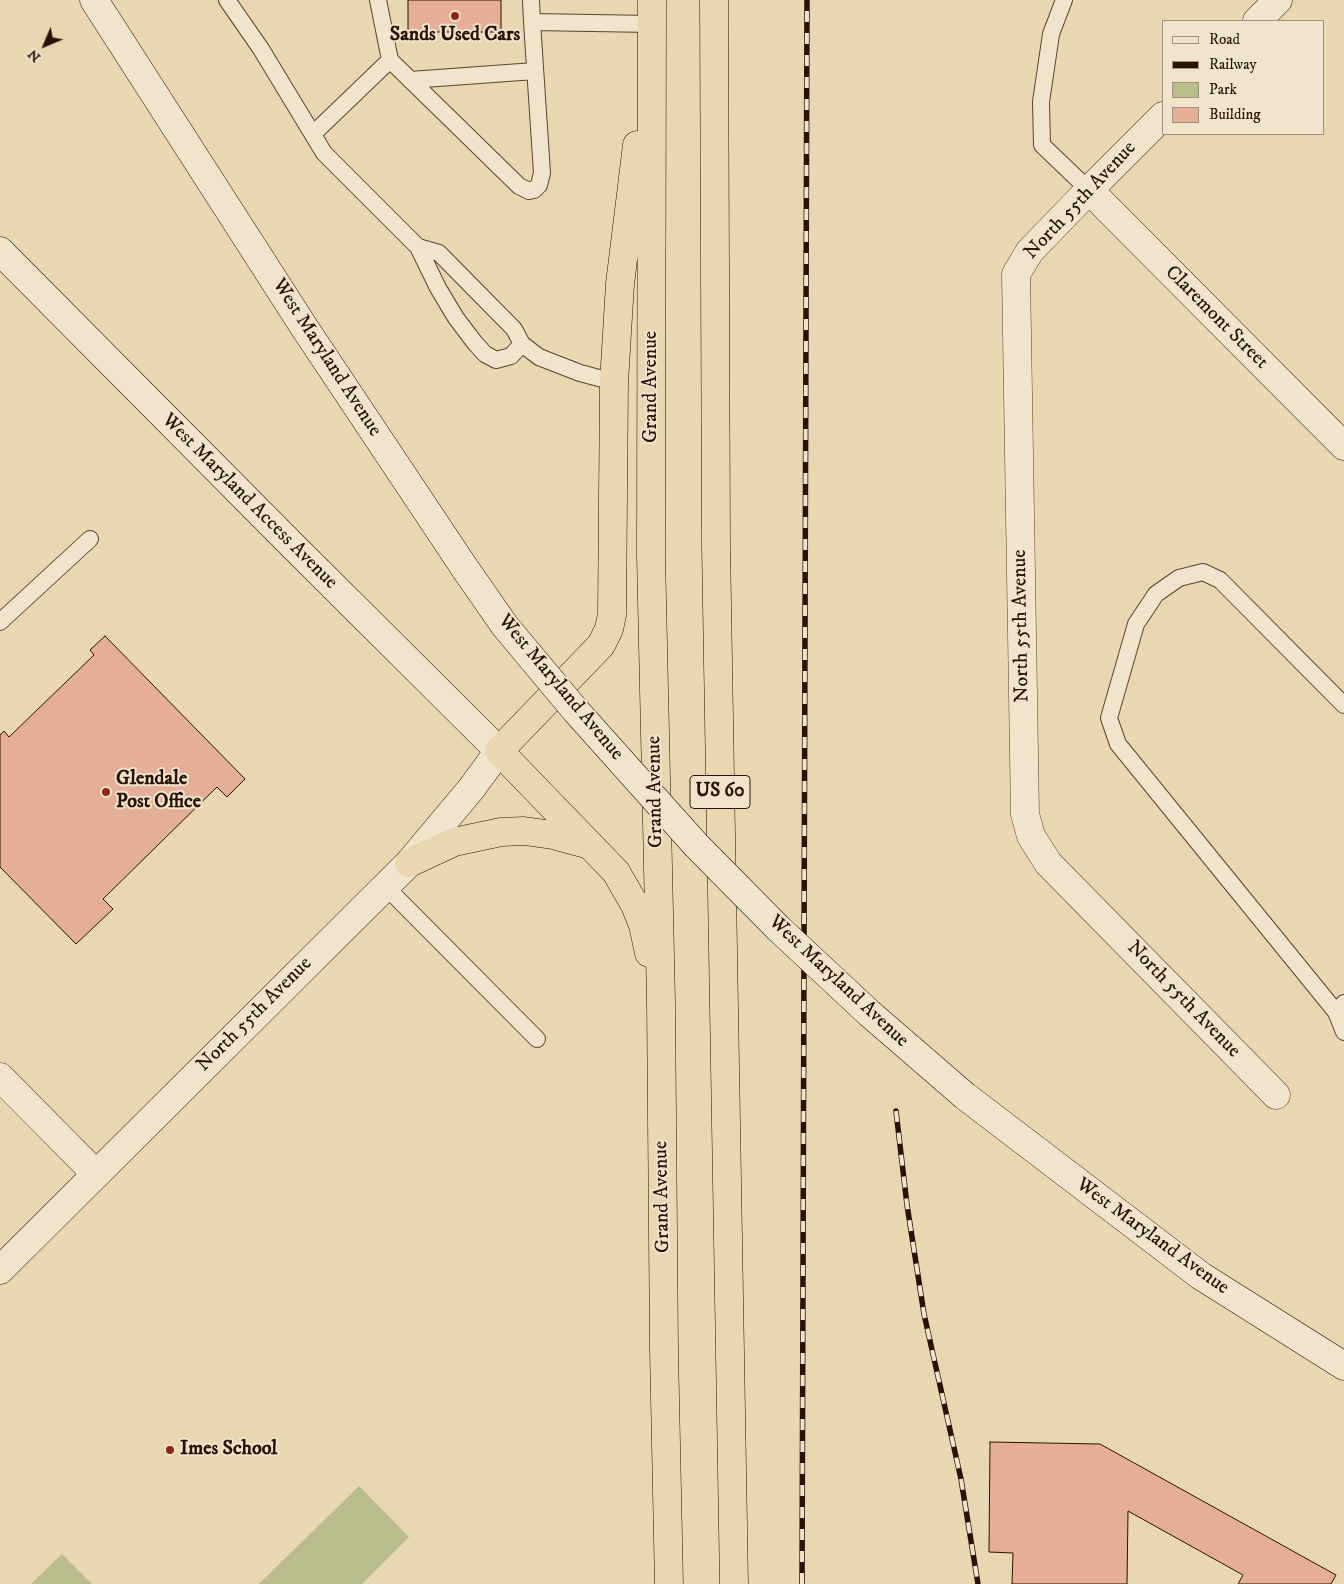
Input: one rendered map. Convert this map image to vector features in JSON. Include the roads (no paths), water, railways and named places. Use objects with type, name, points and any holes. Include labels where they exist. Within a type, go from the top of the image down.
[{"type":"highway","name":"US 60","points":[[714,0],[716,556],[734,1584]]},
{"type":"highway","points":[[652,12],[620,284],[614,382],[612,615],[609,629],[601,645],[499,751],[616,872],[635,905],[643,925],[661,1000]]},
{"type":"highway","name":"Grand Avenue","points":[[652,12],[651,555],[661,1000],[664,1360],[669,1584]]},
{"type":"highway","points":[[409,863],[454,842],[501,832],[553,835],[591,845]]},
{"type":"street","name":"West Maryland Avenue","points":[[94,0],[304,327],[460,562],[505,626],[576,711],[696,846],[778,928],[855,1000],[965,1096],[1201,1276],[1344,1366]]},
{"type":"street","points":[[1258,20],[1278,0]]},
{"type":"street","name":"North 55th Avenue","points":[[1162,117],[1030,251],[1016,274],[1025,814],[1031,836],[1048,863],[1276,1095]]},
{"type":"street","name":"Claremont Street","points":[[1089,190],[1344,446]]},
{"type":"street","name":"West Maryland Access Avenue","points":[[0,251],[300,554],[499,751]]},
{"type":"street","name":"North 55th Avenue","points":[[0,1270],[409,863],[499,751]]},
{"type":"street","points":[[0,1077],[96,1174]]},
{"type":"lane","points":[[227,0],[261,49],[324,153],[418,247],[438,288],[456,318],[485,354],[496,360],[511,356],[522,344]]},
{"type":"lane","points":[[378,0],[390,60],[520,186],[529,191],[534,190],[539,185],[542,173],[531,0]]},
{"type":"lane","points":[[1064,0],[1051,34],[1040,102],[1042,145],[1089,190]]},
{"type":"lane","points":[[532,22],[652,12]]},
{"type":"lane","points":[[313,134],[390,60]]},
{"type":"lane","points":[[410,80],[535,71]]},
{"type":"lane","points":[[418,247],[439,253],[514,329],[522,344],[539,357],[580,373],[614,382]]},
{"type":"lane","points":[[0,622],[90,539]]},
{"type":"lane","points":[[1344,704],[1220,580],[1203,572],[1178,578],[1156,594],[1136,624],[1109,718],[1118,744],[1340,1007],[1344,1032]]},
{"type":"lane","points":[[385,886],[538,1039]]},
{"type":"railway","points":[[802,1584],[807,0]]},
{"type":"railway","points":[[896,1111],[907,1205],[924,1314],[961,1479],[978,1584]]},
{"type":"place","name":"Sands Used Cars","points":[[455,16]]},
{"type":"place","name":"Glendale Post Office","points":[[106,792]]},
{"type":"place","name":"Imes School","points":[[170,1450]]}]
